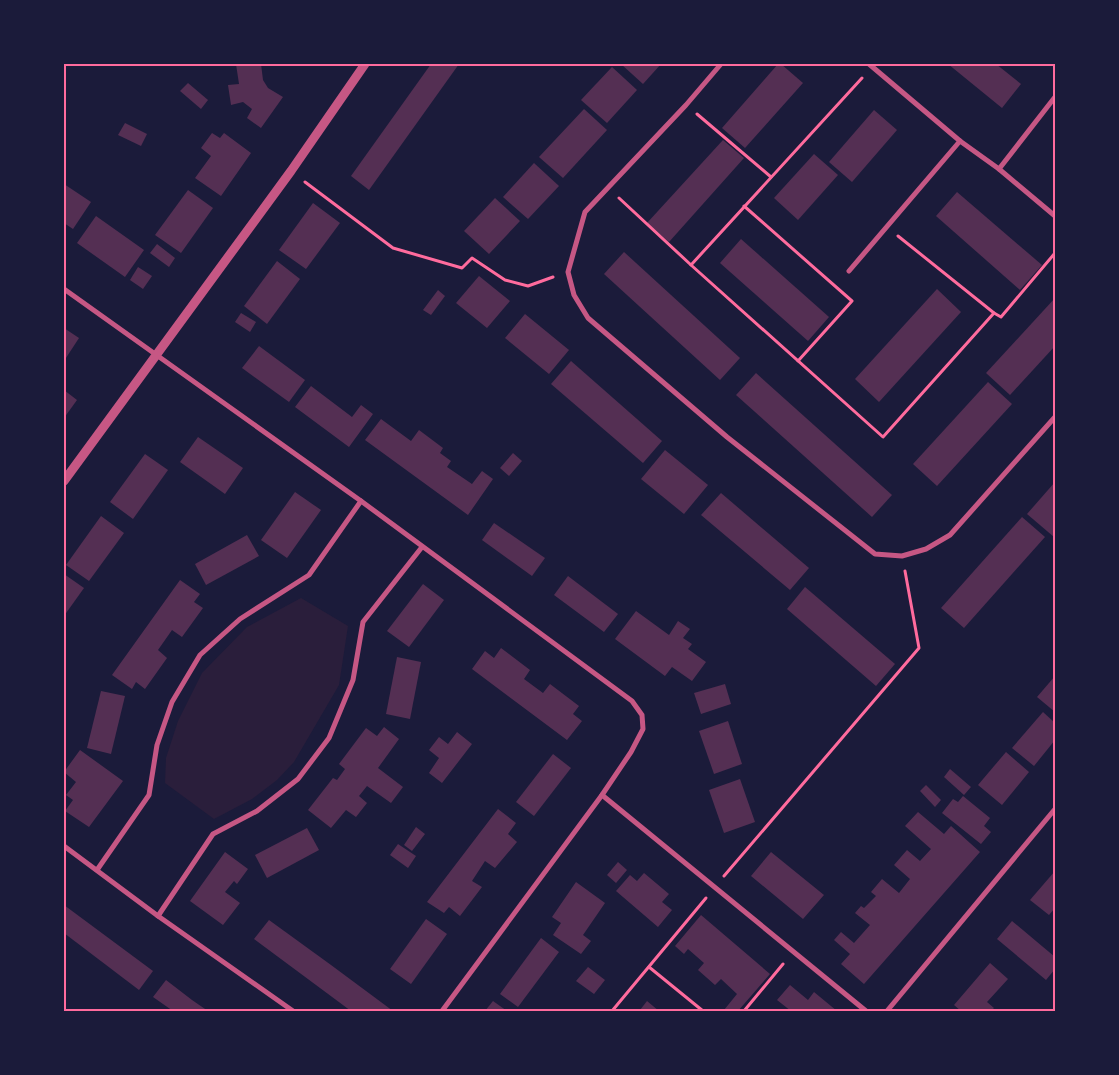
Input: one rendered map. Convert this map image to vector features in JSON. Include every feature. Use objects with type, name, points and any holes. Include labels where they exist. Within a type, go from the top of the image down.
[{"type":"street","points":[[64,481],[291,171],[364,64]]},
{"type":"street","points":[[721,64],[686,105],[585,212],[568,272],[574,295],[588,318],[727,437],[875,554],[902,556],[926,549],[950,535],[1055,417]]},
{"type":"street","points":[[871,65],[960,141],[1000,169],[1055,216]]},
{"type":"street","points":[[1000,169],[1055,97]]},
{"type":"street","points":[[849,271],[960,141]]},
{"type":"street","points":[[64,289],[361,501],[632,702],[642,715],[643,729],[631,752],[602,795],[442,1011]]},
{"type":"street","points":[[97,870],[149,795],[157,744],[172,702],[200,655],[240,619],[309,575],[361,501]]},
{"type":"street","points":[[158,916],[214,834],[257,811],[298,779],[329,738],[353,680],[363,622],[422,547]]},
{"type":"street","points":[[602,795],[866,1011]]},
{"type":"street","points":[[887,1011],[1055,809]]},
{"type":"street","points":[[64,846],[158,916],[293,1011]]},
{"type":"path","points":[[691,265],[871,65]]},
{"type":"path","points":[[686,105],[771,177]]},
{"type":"path","points":[[291,171],[393,248],[462,268],[472,258],[505,280],[528,286],[568,272]]},
{"type":"path","points":[[608,189],[883,437],[994,313]]},
{"type":"path","points":[[744,206],[852,301],[798,361]]},
{"type":"path","points":[[886,227],[1001,317],[1055,253]]},
{"type":"path","points":[[612,1011],[714,888],[919,648],[902,556]]},
{"type":"path","points":[[744,1011],[793,952]]},
{"type":"path","points":[[648,967],[703,1011]]},
{"type":"shaded area","points":[[301,598],[348,626],[339,685],[294,762],[277,780],[252,799],[214,819],[165,783],[166,758],[178,721],[202,673],[247,627]]},
{"type":"building","points":[[236,64],[261,64],[263,80],[268,88],[283,97],[261,128],[247,118],[252,109],[243,102],[231,105],[228,85],[239,84]]},
{"type":"building","points":[[431,64],[459,64],[369,190],[351,176]]},
{"type":"building","points":[[621,64],[661,64],[643,84]]},
{"type":"building","points":[[778,64],[781,64],[803,83],[745,148],[722,128]]},
{"type":"building","points":[[948,64],[996,64],[1021,84],[1002,108]]},
{"type":"building","points":[[612,67],[637,90],[607,123],[581,100]]},
{"type":"building","points":[[188,83],[208,100],[201,109],[180,91]]},
{"type":"building","points":[[584,109],[607,130],[563,178],[539,157]]},
{"type":"building","points":[[874,110],[897,130],[852,182],[829,162]]},
{"type":"building","points":[[125,123],[147,134],[141,146],[118,135]]},
{"type":"building","points":[[212,133],[220,138],[224,133],[251,153],[221,196],[195,178],[211,156],[201,148]]},
{"type":"building","points":[[723,140],[744,158],[669,242],[647,223]]},
{"type":"building","points":[[814,154],[838,175],[798,220],[774,198]]},
{"type":"building","points":[[534,163],[559,186],[528,219],[503,197]]},
{"type":"building","points":[[64,184],[91,202],[73,229],[64,223]]},
{"type":"building","points":[[188,190],[213,208],[181,253],[155,235]]},
{"type":"building","points":[[957,192],[1042,265],[1020,290],[936,216]]},
{"type":"building","points":[[495,198],[520,221],[489,254],[464,231]]},
{"type":"building","points":[[313,203],[340,223],[306,269],[279,250]]},
{"type":"building","points":[[96,216],[144,250],[125,277],[77,243]]},
{"type":"building","points":[[741,239],[829,317],[808,341],[720,263]]},
{"type":"building","points":[[157,244],[175,258],[169,267],[150,253]]},
{"type":"building","points":[[624,252],[740,358],[720,380],[604,274]]},
{"type":"building","points":[[277,261],[300,279],[267,324],[244,306]]},
{"type":"building","points":[[138,267],[152,276],[143,289],[130,280]]},
{"type":"building","points":[[479,276],[510,301],[487,328],[456,303]]},
{"type":"building","points":[[937,289],[961,312],[879,402],[855,379]]},
{"type":"building","points":[[438,290],[445,296],[431,315],[423,310]]},
{"type":"building","points":[[1055,298],[1055,346],[1010,395],[986,373]]},
{"type":"building","points":[[241,313],[256,322],[250,332],[235,322]]},
{"type":"building","points":[[525,314],[569,350],[549,374],[505,338]]},
{"type":"building","points":[[64,328],[79,338],[64,361]]},
{"type":"building","points":[[259,346],[305,380],[289,402],[242,368]]},
{"type":"building","points":[[571,361],[662,441],[643,463],[551,384]]},
{"type":"building","points":[[756,373],[892,495],[872,517],[736,395]]},
{"type":"building","points":[[988,382],[1012,404],[937,486],[913,464]]},
{"type":"building","points":[[311,386],[352,417],[361,405],[373,414],[349,447],[295,407]]},
{"type":"building","points":[[64,390],[77,400],[64,418]]},
{"type":"building","points":[[381,419],[411,441],[419,430],[443,448],[440,453],[451,461],[447,467],[472,484],[482,471],[493,479],[468,515],[365,440]]},
{"type":"building","points":[[198,437],[243,468],[225,494],[180,462]]},
{"type":"building","points":[[665,450],[708,485],[684,514],[641,479]]},
{"type":"building","points":[[513,453],[522,461],[509,476],[500,468]]},
{"type":"building","points":[[145,454],[168,470],[133,519],[110,502]]},
{"type":"building","points":[[1055,482],[1055,536],[1054,537],[1027,514]]},
{"type":"building","points":[[295,492],[321,510],[287,558],[261,540]]},
{"type":"building","points":[[721,493],[809,568],[790,590],[701,515]]},
{"type":"building","points":[[101,516],[124,533],[89,581],[66,565]]},
{"type":"building","points":[[1022,517],[1045,537],[964,628],[941,608]]},
{"type":"building","points":[[494,523],[545,558],[532,576],[482,540]]},
{"type":"building","points":[[247,535],[259,556],[206,585],[195,564]]},
{"type":"building","points":[[64,574],[84,588],[64,616]]},
{"type":"building","points":[[568,576],[618,614],[604,632],[554,595]]},
{"type":"building","points":[[180,580],[200,594],[194,602],[203,608],[182,637],[172,630],[158,650],[167,658],[145,689],[136,682],[132,689],[112,675]]},
{"type":"building","points":[[423,584],[444,600],[409,647],[387,631]]},
{"type":"building","points":[[805,587],[895,664],[876,686],[787,609]]},
{"type":"building","points":[[636,611],[669,635],[678,621],[690,629],[683,638],[692,644],[688,649],[706,662],[692,681],[672,667],[665,676],[615,639]]},
{"type":"building","points":[[501,648],[530,670],[524,679],[543,693],[550,684],[579,706],[573,714],[582,721],[567,740],[472,669],[485,651],[494,658]]},
{"type":"building","points":[[397,657],[421,662],[410,719],[386,714]]},
{"type":"building","points":[[1055,676],[1055,712],[1037,697]]},
{"type":"building","points":[[725,684],[731,704],[701,714],[694,693]]},
{"type":"building","points":[[101,691],[125,696],[111,754],[87,748]]},
{"type":"building","points":[[1043,712],[1055,723],[1055,740],[1034,766],[1012,748]]},
{"type":"building","points":[[728,721],[742,764],[714,774],[699,731]]},
{"type":"building","points":[[384,727],[399,739],[378,768],[403,787],[391,803],[367,786],[359,796],[367,803],[356,817],[346,810],[331,828],[308,810],[333,778],[337,780],[345,769],[339,764],[366,728],[377,736]]},
{"type":"building","points":[[457,732],[472,744],[442,783],[429,773],[439,758],[429,750],[439,737],[448,744]]},
{"type":"building","points":[[80,750],[123,781],[89,827],[65,811],[73,800],[66,795],[76,782],[64,772]]},
{"type":"building","points":[[1006,752],[1029,772],[1002,805],[978,785]]},
{"type":"building","points":[[553,754],[571,768],[534,816],[516,802]]},
{"type":"building","points":[[950,769],[971,787],[964,795],[944,777]]},
{"type":"building","points":[[740,779],[755,822],[724,833],[709,790]]},
{"type":"building","points":[[926,785],[941,800],[935,807],[920,791]]},
{"type":"building","points":[[963,796],[990,818],[984,826],[991,832],[981,844],[942,813],[953,799],[958,802]]},
{"type":"building","points":[[498,809],[516,823],[508,834],[517,842],[495,868],[485,861],[472,881],[482,887],[460,916],[449,907],[444,913],[427,902]]},
{"type":"building","points":[[918,812],[944,834],[951,826],[980,852],[864,984],[841,964],[850,954],[834,940],[841,932],[854,943],[870,925],[855,913],[861,906],[864,908],[876,896],[871,892],[882,879],[899,893],[910,879],[894,865],[907,850],[920,861],[931,849],[905,826]]},
{"type":"building","points":[[416,827],[425,834],[412,851],[404,845]]},
{"type":"building","points":[[307,828],[319,850],[267,878],[255,855]]},
{"type":"building","points":[[398,844],[416,856],[408,868],[390,855]]},
{"type":"building","points":[[225,852],[248,869],[237,884],[234,881],[225,892],[240,903],[223,925],[190,901]]},
{"type":"building","points":[[771,852],[824,895],[803,919],[751,876]]},
{"type":"building","points":[[618,862],[627,870],[616,883],[607,875]]},
{"type":"building","points":[[1055,871],[1055,908],[1049,915],[1030,900]]},
{"type":"building","points":[[644,873],[669,894],[662,902],[672,910],[658,927],[616,891],[630,875],[637,881]]},
{"type":"building","points":[[576,882],[605,903],[583,935],[591,941],[581,954],[553,935],[561,923],[552,917]]},
{"type":"building","points":[[64,905],[153,971],[139,990],[64,933]]},
{"type":"building","points":[[701,915],[770,974],[738,1011],[724,1010],[737,994],[721,979],[715,985],[698,970],[704,963],[688,949],[684,954],[675,946]]},
{"type":"building","points":[[426,919],[447,934],[411,984],[390,969]]},
{"type":"building","points":[[269,920],[393,1011],[351,1011],[254,939]]},
{"type":"building","points":[[1012,921],[1055,957],[1055,969],[1046,980],[997,939]]},
{"type":"building","points":[[541,938],[559,952],[518,1007],[500,994]]},
{"type":"building","points":[[990,963],[1008,979],[987,1002],[994,1008],[991,1011],[961,1011],[954,1005]]},
{"type":"building","points":[[588,967],[605,980],[594,994],[576,981]]},
{"type":"building","points":[[166,980],[208,1011],[173,1011],[153,997]]},
{"type":"building","points":[[790,985],[808,1000],[814,992],[837,1011],[791,1011],[777,1000]]},
{"type":"building","points":[[493,1001],[507,1011],[485,1011]]},
{"type":"building","points":[[647,1001],[659,1011],[640,1010]]}]
